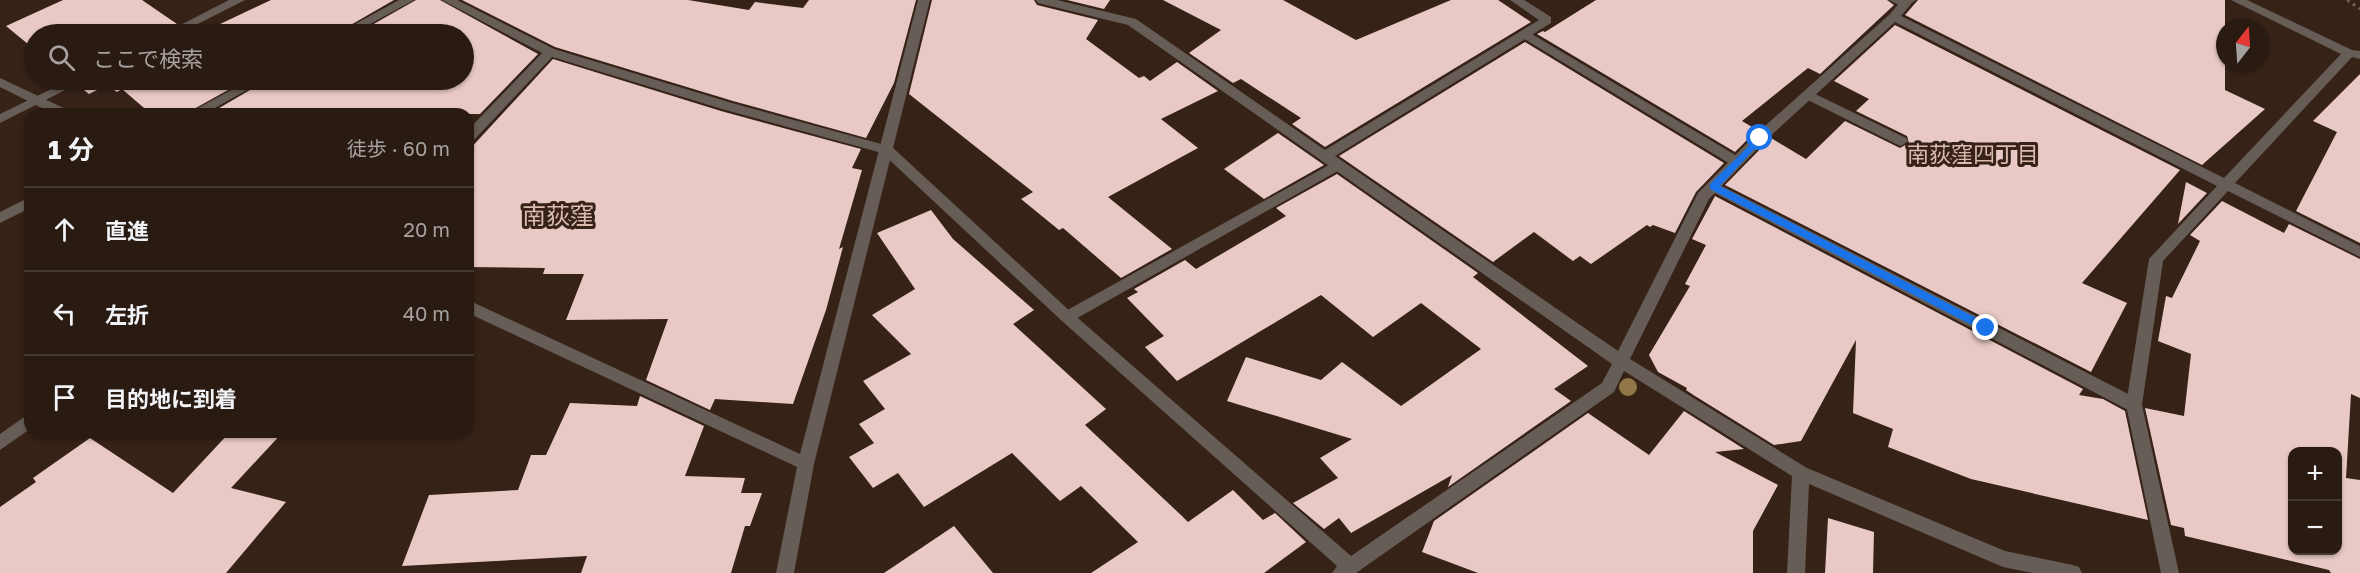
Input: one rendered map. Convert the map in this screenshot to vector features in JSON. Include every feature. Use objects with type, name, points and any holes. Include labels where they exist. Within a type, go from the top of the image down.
[{"type":"street","points":[[190,24],[239,0]]},
{"type":"street","points":[[362,24],[408,0]]},
{"type":"street","points":[[448,0],[550,52],[887,150],[1346,570],[1608,387],[1703,196],[1894,17],[1903,2]]},
{"type":"street","points":[[785,573],[806,464],[924,0]]},
{"type":"street","points":[[1042,0],[1132,22],[1620,362],[1801,472],[2003,559],[2073,573]]},
{"type":"street","points":[[1067,317],[1331,161],[1547,20],[1516,0]]},
{"type":"street","points":[[2170,573],[2134,405],[2156,259],[2354,54],[2237,0]]},
{"type":"street","points":[[1894,17],[2360,252]]},
{"type":"street","points":[[1525,33],[1737,162]]},
{"type":"street","points":[[474,132],[550,52]]},
{"type":"street","points":[[0,82],[53,108]]},
{"type":"street","points":[[0,119],[58,90]]},
{"type":"street","points":[[205,108],[240,90]]},
{"type":"street","points":[[1809,95],[1901,141]]},
{"type":"street","points":[[1713,187],[2134,405]]},
{"type":"street","points":[[0,218],[24,205]]},
{"type":"street","points":[[474,309],[806,464]]},
{"type":"street","points":[[0,442],[24,424]]},
{"type":"street","points":[[1796,573],[1801,472]]},
{"type":"path","points":[[2347,0],[2360,9]]},
{"type":"building","points":[[63,0],[142,0],[177,24],[24,24],[24,41],[6,26]]},
{"type":"building","points":[[271,0],[394,0],[352,24],[220,24]]},
{"type":"building","points":[[416,0],[440,0],[538,54],[480,114],[474,114],[474,108],[219,108],[250,90],[474,90],[474,24],[374,24]]},
{"type":"building","points":[[462,0],[688,0],[749,10],[755,2],[803,8],[809,0],[916,0],[894,83],[866,138],[733,101],[555,47]]},
{"type":"building","points":[[932,0],[1034,0],[1037,5],[1098,20],[1086,39],[1139,78],[1144,76],[1150,81],[1177,62],[1218,91],[1161,119],[1198,148],[1108,197],[1172,249],[1121,278],[1063,228],[1059,230],[1021,199],[1033,192],[909,94]]},
{"type":"building","points":[[1067,0],[1110,0],[1104,9]]},
{"type":"building","points":[[1163,0],[1283,0],[1356,40],[1451,0],[1498,0],[1531,22],[1325,147],[1292,124],[1301,118],[1241,79],[1233,83],[1189,53],[1221,30]]},
{"type":"building","points":[[1596,0],[1887,0],[1894,5],[1820,74],[1808,68],[1742,121],[1757,130],[1735,152],[1537,34],[1545,32]]},
{"type":"building","points":[[1918,0],[2225,0],[2225,18],[2216,18],[2216,72],[2225,72],[2225,90],[2265,109],[2202,165],[1905,15]]},
{"type":"building","points":[[1895,25],[2180,170],[2082,283],[2127,303],[2091,372],[1725,185],[1771,138],[1806,159],[1845,121],[1900,148],[1909,143],[1907,136],[1856,111],[1869,99],[1834,81]]},
{"type":"building","points":[[1525,42],[1724,163],[1696,192],[1675,233],[1647,225],[1591,264],[1580,256],[1573,261],[1534,232],[1493,262],[1339,156]]},
{"type":"building","points":[[553,59],[721,111],[861,149],[852,168],[862,170],[839,249],[843,247],[826,310],[793,404],[715,399],[710,410],[646,380],[668,319],[566,320],[584,274],[543,274],[545,268],[474,267],[474,145]]},
{"type":"building","points":[[2360,74],[2360,243],[2296,211],[2337,132],[2313,121]]},
{"type":"building","points":[[84,90],[97,90],[89,94]]},
{"type":"building","points":[[123,90],[228,90],[196,108],[144,108]]},
{"type":"building","points":[[1278,133],[1324,165],[1264,199],[1224,169]]},
{"type":"building","points":[[1337,174],[1478,273],[1473,277],[1588,366],[1554,389],[1571,401],[1448,487],[1452,475],[1351,533],[1339,518],[1324,529],[1293,503],[1338,478],[1320,458],[1352,439],[1227,401],[1246,357],[1321,380],[1342,362],[1401,406],[1481,349],[1421,303],[1373,337],[1321,295],[1177,381],[1145,347],[1164,336],[1127,298],[1138,292],[1134,289],[1185,260],[1196,269],[1286,216],[1276,208]]},
{"type":"building","points":[[2186,182],[2207,193],[2178,224]]},
{"type":"building","points":[[1715,196],[2083,389],[2079,395],[2103,399],[2125,411],[2148,520],[1971,479],[1888,447],[1893,429],[1853,413],[1856,340],[1801,441],[1774,445],[1695,396],[1686,390],[1687,388],[1658,372],[1649,355],[1690,286],[1685,284],[1706,245],[1692,239]]},
{"type":"building","points":[[2222,201],[2284,233],[2289,224],[2360,259],[2360,398],[2351,394],[2346,478],[2360,480],[2360,573],[2331,573],[2329,570],[2185,536],[2184,528],[2171,525],[2145,408],[2184,416],[2191,354],[2158,341],[2166,296],[2172,298],[2200,241],[2190,235]]},
{"type":"building","points":[[931,210],[953,239],[1034,310],[1013,324],[1106,409],[1085,425],[1188,522],[1233,490],[1263,520],[1275,513],[1306,542],[1264,573],[1091,573],[1138,542],[1081,486],[1060,501],[1012,453],[924,507],[898,473],[873,488],[849,457],[874,443],[859,424],[885,409],[863,381],[911,354],[872,315],[915,289],[877,233]]},
{"type":"building","points":[[640,396],[704,426],[685,476],[745,478],[741,493],[762,493],[750,526],[745,526],[731,573],[581,573],[587,556],[402,566],[429,495],[518,490],[531,455],[546,455],[570,403],[637,406]]},
{"type":"building","points":[[1684,411],[1744,449],[1715,452],[1778,485],[1753,531],[1753,573],[1478,573],[1422,552],[1434,521],[1588,413],[1649,455]]},
{"type":"building","points":[[90,438],[173,493],[224,438],[277,438],[231,488],[286,502],[226,573],[0,573],[0,507],[36,482],[33,478]]},
{"type":"building","points":[[1828,518],[1874,532],[1873,573],[1825,573]]},
{"type":"building","points":[[954,526],[993,573],[884,573]]},
{"type":"district","name":"南荻窪四丁目","points":[[1973,153]]},
{"type":"district","name":"南荻窪","points":[[558,214]]},
{"type":"route","points":[[1760,138],[1713,187],[1986,328]]}]
